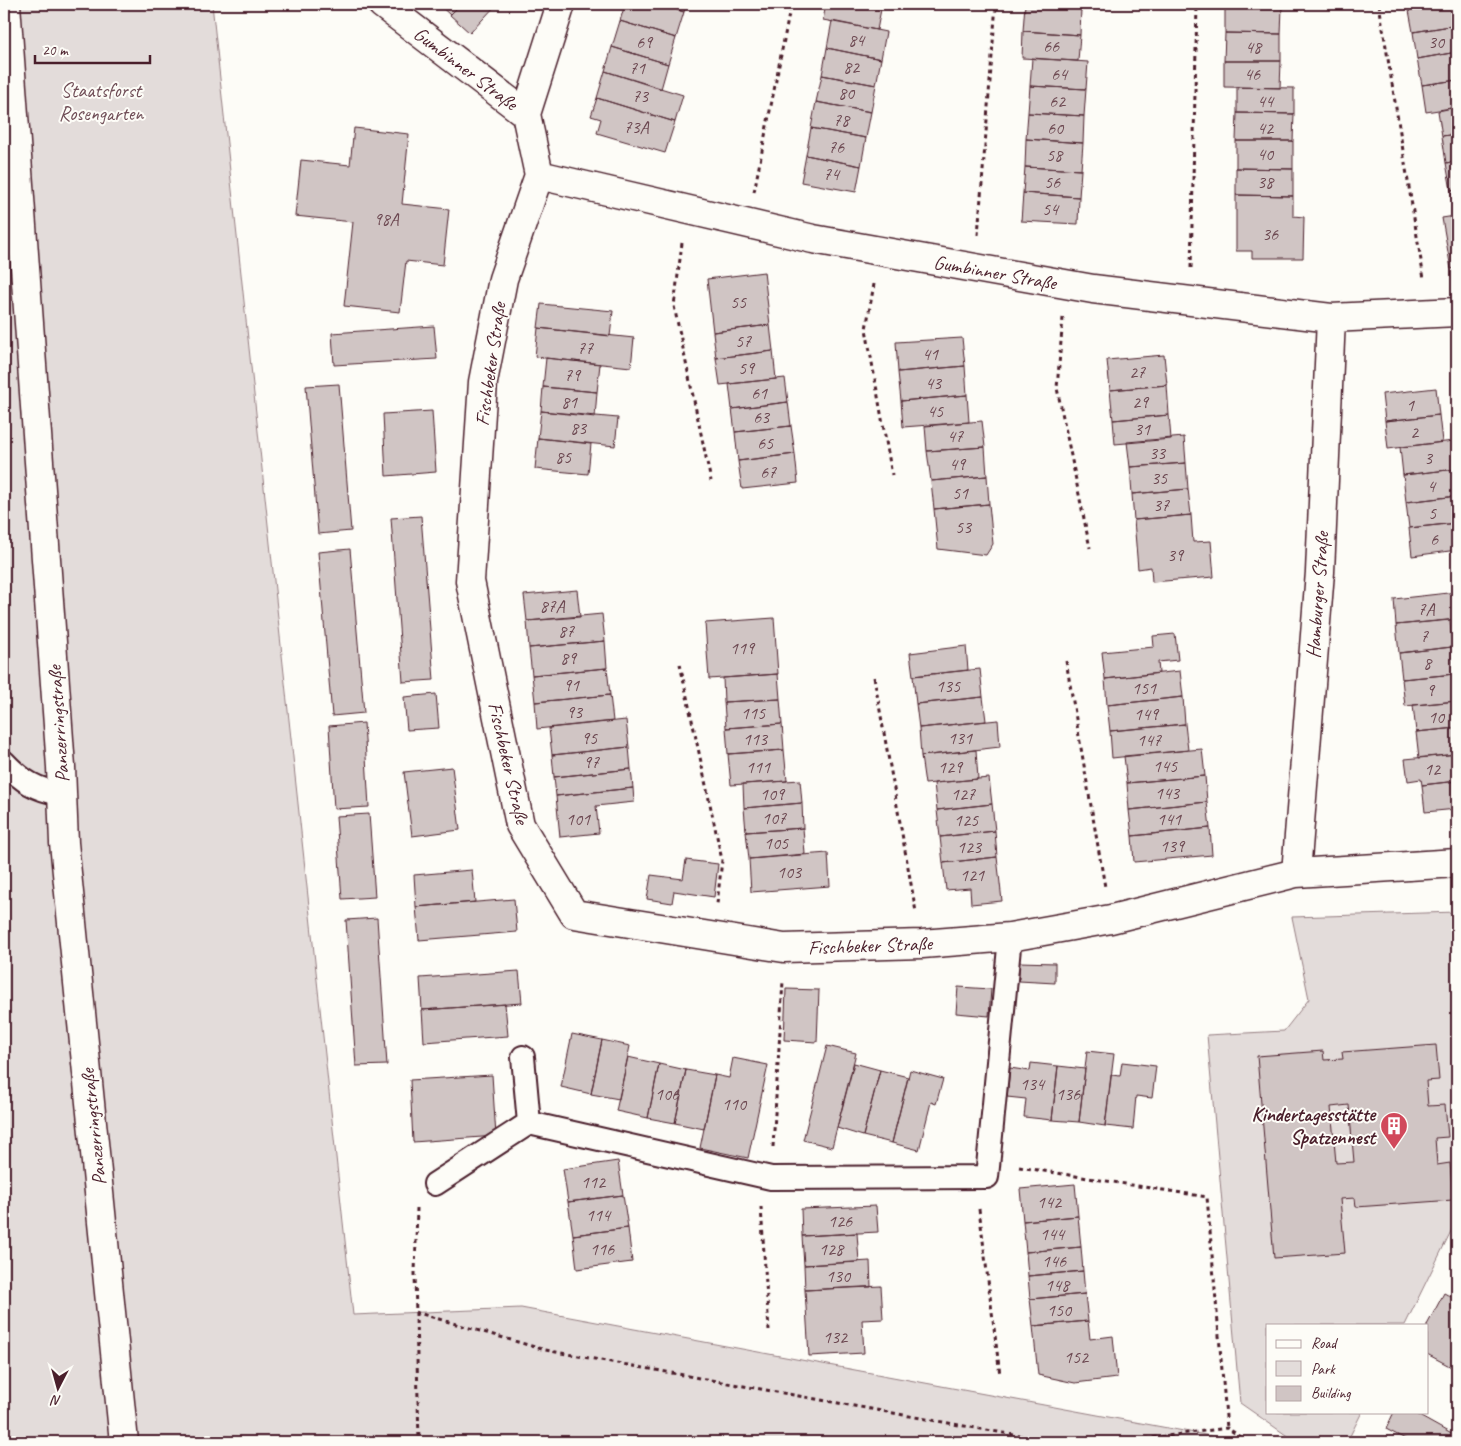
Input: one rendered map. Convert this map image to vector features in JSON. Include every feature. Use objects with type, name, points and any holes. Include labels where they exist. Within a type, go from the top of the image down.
[{"type":"street","name":"Panzerringstraße","points":[[6,4],[64,843],[124,1442]]},
{"type":"street","name":"Gumbinner Straße","points":[[382,4],[526,114]]},
{"type":"street","points":[[539,175],[526,114],[561,4]]},
{"type":"street","name":"Gumbinner Straße","points":[[539,175],[747,224],[880,252],[1065,284],[1331,318],[1457,312]]},
{"type":"street","name":"Fischbeker Straße","points":[[539,175],[503,279],[483,382],[470,581],[520,825],[574,914],[784,948],[922,944],[1010,937],[1111,919],[1296,873],[1457,863]]},
{"type":"street","name":"Hamburger Straße","points":[[1296,873],[1320,572],[1331,318]]},
{"type":"lane","points":[[4,762],[26,783],[43,791],[62,794]]},
{"type":"lane","points":[[435,1184],[530,1123],[771,1178],[988,1170],[1010,937]]},
{"type":"lane","points":[[523,1057],[530,1123]]},
{"type":"path","points":[[747,224],[791,4]]},
{"type":"path","points":[[976,269],[996,4]]},
{"type":"path","points":[[1190,301],[1197,4]]},
{"type":"path","points":[[1379,4],[1430,314]]},
{"type":"path","points":[[686,210],[674,306],[711,481]]},
{"type":"path","points":[[880,252],[866,329],[892,476]]},
{"type":"path","points":[[1065,284],[1057,388],[1090,548]]},
{"type":"path","points":[[1066,660],[1111,919]]},
{"type":"path","points":[[680,664],[722,860],[714,937]]},
{"type":"path","points":[[874,677],[922,944]]},
{"type":"path","points":[[769,1330],[760,1193],[771,1178],[784,948]]},
{"type":"path","points":[[1000,1375],[977,1189],[988,1170],[1207,1197],[1227,1428]]},
{"type":"path","points":[[419,1442],[415,1312],[417,1206],[435,1184]]},
{"type":"path","points":[[415,1312],[545,1350],[1053,1442]]},
{"type":"path","points":[[1121,1442],[1227,1428],[1249,1442]]},
{"type":"green space","name":"Staatsforst Rosengarten","points":[[4,4],[212,4],[353,1315],[521,1308],[1243,1442],[4,1442]]},
{"type":"green space","points":[[1457,912],[1457,1219],[1405,1324],[1266,1324],[1266,1414],[1361,1414],[1347,1442],[1296,1442],[1240,1403],[1207,1035],[1284,1031],[1309,999],[1292,917]]},
{"type":"building","points":[[438,4],[461,4],[450,15]]},
{"type":"building","points":[[461,4],[497,4],[470,33],[450,15]]},
{"type":"building","points":[[625,4],[659,4],[684,12],[676,38],[620,21]]},
{"type":"building","points":[[659,4],[687,4],[684,12]]},
{"type":"building","points":[[826,4],[882,4],[877,30],[823,20]]},
{"type":"building","points":[[1025,4],[1081,8],[1080,35],[1023,31]]},
{"type":"building","points":[[1025,4],[1081,4],[1081,8]]},
{"type":"building","points":[[1225,4],[1282,4],[1282,7],[1225,6]]},
{"type":"building","points":[[1457,4],[1457,25],[1413,32],[1408,5]]},
{"type":"building","points":[[1225,6],[1282,7],[1281,34],[1225,33]]},
{"type":"building","points":[[620,21],[676,38],[668,64],[612,47]]},
{"type":"building","points":[[832,21],[886,32],[881,59],[827,48]]},
{"type":"building","points":[[1457,25],[1457,52],[1417,59],[1413,32]]},
{"type":"building","points":[[1023,31],[1080,35],[1078,61],[1022,58]]},
{"type":"building","points":[[1225,33],[1281,34],[1281,61],[1224,61]]},
{"type":"building","points":[[612,47],[668,64],[661,89],[605,71]]},
{"type":"building","points":[[827,48],[881,59],[876,85],[822,75]]},
{"type":"building","points":[[1457,52],[1457,80],[1422,85],[1417,59]]},
{"type":"building","points":[[1032,58],[1088,62],[1086,89],[1030,86]]},
{"type":"building","points":[[1224,61],[1281,61],[1280,88],[1224,87]]},
{"type":"building","points":[[605,71],[683,95],[675,122],[597,98]]},
{"type":"building","points":[[822,75],[876,85],[871,112],[816,102]]},
{"type":"building","points":[[1457,80],[1457,107],[1426,112],[1422,85]]},
{"type":"building","points":[[1030,86],[1086,89],[1084,116],[1028,113]]},
{"type":"building","points":[[1237,87],[1294,88],[1294,114],[1237,113]]},
{"type":"building","points":[[597,98],[675,122],[665,153],[597,133],[601,119],[591,116]]},
{"type":"building","points":[[816,102],[871,112],[866,138],[811,128]]},
{"type":"building","points":[[1457,107],[1457,134],[1442,136],[1438,111]]},
{"type":"building","points":[[1028,113],[1084,116],[1083,143],[1026,139]]},
{"type":"building","points":[[1237,113],[1294,114],[1293,141],[1236,141]]},
{"type":"building","points":[[354,128],[409,134],[402,204],[449,209],[443,265],[406,261],[400,312],[344,306],[353,222],[295,216],[301,160],[350,165]]},
{"type":"building","points":[[811,128],[866,138],[861,166],[806,155]]},
{"type":"building","points":[[1457,134],[1457,161],[1446,163],[1442,136]]},
{"type":"building","points":[[1026,139],[1083,143],[1081,170],[1025,167]]},
{"type":"building","points":[[1236,141],[1293,141],[1293,169],[1236,168]]},
{"type":"building","points":[[806,155],[861,166],[856,192],[801,182]]},
{"type":"building","points":[[1457,161],[1457,189],[1451,190],[1446,163]]},
{"type":"building","points":[[1025,167],[1081,170],[1079,197],[1023,193]]},
{"type":"building","points":[[1236,168],[1293,169],[1293,196],[1236,195]]},
{"type":"building","points":[[1457,189],[1457,216],[1455,216],[1451,190]]},
{"type":"building","points":[[1023,193],[1079,197],[1078,224],[1021,221]]},
{"type":"building","points":[[1236,195],[1293,196],[1293,216],[1304,217],[1303,258],[1252,258],[1252,251],[1236,251]]},
{"type":"building","points":[[1457,216],[1457,268],[1451,269],[1442,218]]},
{"type":"building","points":[[764,272],[770,325],[713,332],[707,279]]},
{"type":"building","points":[[541,304],[613,311],[610,336],[538,328]]},
{"type":"building","points":[[770,325],[773,351],[716,358],[713,332]]},
{"type":"building","points":[[434,326],[437,359],[334,365],[332,333]]},
{"type":"building","points":[[538,328],[634,338],[631,367],[535,357]]},
{"type":"building","points":[[962,338],[965,366],[898,372],[896,342]]},
{"type":"building","points":[[773,351],[776,379],[720,385],[716,358]]},
{"type":"building","points":[[1164,355],[1167,385],[1110,390],[1107,360]]},
{"type":"building","points":[[546,358],[600,364],[597,392],[543,387]]},
{"type":"building","points":[[965,366],[967,395],[901,401],[898,372]]},
{"type":"building","points":[[785,378],[788,402],[732,409],[729,384]]},
{"type":"building","points":[[339,384],[351,531],[318,534],[306,386]]},
{"type":"building","points":[[1167,385],[1169,415],[1113,420],[1110,390]]},
{"type":"building","points":[[543,387],[597,392],[595,417],[541,411]]},
{"type":"building","points":[[1436,388],[1439,415],[1385,421],[1382,394]]},
{"type":"building","points":[[967,395],[969,422],[903,427],[901,401]]},
{"type":"building","points":[[788,402],[791,426],[735,432],[732,409]]},
{"type":"building","points":[[432,411],[436,472],[386,476],[383,414]]},
{"type":"building","points":[[541,411],[618,418],[615,446],[538,438]]},
{"type":"building","points":[[1169,415],[1171,439],[1115,444],[1113,420]]},
{"type":"building","points":[[1439,415],[1442,442],[1388,449],[1385,421]]},
{"type":"building","points":[[982,421],[985,447],[927,451],[925,426]]},
{"type":"building","points":[[791,426],[795,454],[738,461],[735,432]]},
{"type":"building","points":[[1184,437],[1186,463],[1130,467],[1127,442]]},
{"type":"building","points":[[538,438],[591,444],[588,474],[535,469]]},
{"type":"building","points":[[1454,441],[1457,469],[1403,475],[1400,447]]},
{"type":"building","points":[[985,447],[987,476],[931,481],[927,451]]},
{"type":"building","points":[[795,454],[798,483],[742,489],[738,461]]},
{"type":"building","points":[[1186,463],[1188,489],[1132,494],[1130,467]]},
{"type":"building","points":[[1457,469],[1457,496],[1406,502],[1403,475]]},
{"type":"building","points":[[987,476],[989,504],[934,509],[931,481]]},
{"type":"building","points":[[1188,489],[1191,515],[1134,520],[1132,494]]},
{"type":"building","points":[[1457,496],[1457,523],[1409,528],[1406,502]]},
{"type":"building","points":[[989,504],[993,544],[986,555],[938,549],[934,509]]},
{"type":"building","points":[[1191,515],[1193,542],[1211,541],[1214,577],[1152,582],[1151,567],[1138,569],[1134,520]]},
{"type":"building","points":[[421,516],[434,680],[403,682],[391,518]]},
{"type":"building","points":[[1457,523],[1457,550],[1412,556],[1409,528]]},
{"type":"building","points":[[350,549],[364,713],[332,716],[318,552]]},
{"type":"building","points":[[577,590],[580,617],[527,621],[524,595]]},
{"type":"building","points":[[1457,592],[1457,619],[1396,625],[1394,599]]},
{"type":"building","points":[[602,614],[605,641],[529,648],[527,621]]},
{"type":"building","points":[[774,618],[778,674],[709,679],[705,623]]},
{"type":"building","points":[[1450,620],[1452,647],[1399,653],[1396,625]]},
{"type":"building","points":[[1175,634],[1178,660],[1158,662],[1159,673],[1105,679],[1102,652],[1154,647],[1153,636]]},
{"type":"building","points":[[605,641],[607,668],[532,675],[529,648]]},
{"type":"building","points":[[966,646],[968,670],[913,676],[910,653]]},
{"type":"building","points":[[1452,647],[1455,674],[1402,679],[1399,653]]},
{"type":"building","points":[[607,668],[610,695],[535,702],[532,675]]},
{"type":"building","points":[[980,669],[983,697],[916,704],[913,676]]},
{"type":"building","points":[[1180,671],[1183,697],[1107,705],[1105,679]]},
{"type":"building","points":[[778,674],[780,699],[724,702],[723,678]]},
{"type":"building","points":[[1457,674],[1457,701],[1405,706],[1402,679]]},
{"type":"building","points":[[436,694],[439,728],[407,730],[404,697]]},
{"type":"building","points":[[610,695],[613,721],[537,729],[535,702]]},
{"type":"building","points":[[983,697],[986,721],[919,728],[916,704]]},
{"type":"building","points":[[1183,697],[1185,724],[1110,731],[1107,705]]},
{"type":"building","points":[[780,699],[782,724],[726,728],[724,702]]},
{"type":"building","points":[[1457,701],[1457,728],[1416,732],[1413,705]]},
{"type":"building","points":[[626,720],[629,747],[552,755],[549,728]]},
{"type":"building","points":[[998,720],[1000,747],[921,756],[919,728]]},
{"type":"building","points":[[364,723],[369,807],[334,809],[329,726]]},
{"type":"building","points":[[782,724],[784,750],[728,754],[726,728]]},
{"type":"building","points":[[1185,724],[1188,750],[1112,758],[1110,731]]},
{"type":"building","points":[[1457,728],[1457,754],[1419,758],[1416,732]]},
{"type":"building","points":[[629,747],[631,769],[554,777],[552,755]]},
{"type":"building","points":[[1202,749],[1205,776],[1127,783],[1124,756]]},
{"type":"building","points":[[784,750],[787,781],[731,785],[728,754]]},
{"type":"building","points":[[976,750],[978,779],[925,784],[921,756]]},
{"type":"building","points":[[1457,754],[1457,781],[1422,785],[1421,779],[1408,781],[1405,759]]},
{"type":"building","points":[[452,767],[460,830],[412,836],[404,772]]},
{"type":"building","points":[[631,769],[633,788],[556,796],[554,777]]},
{"type":"building","points":[[1205,776],[1207,802],[1129,810],[1127,783]]},
{"type":"building","points":[[989,778],[992,804],[937,810],[934,783]]},
{"type":"building","points":[[800,780],[802,803],[744,808],[743,784]]},
{"type":"building","points":[[1457,781],[1457,809],[1425,812],[1422,785]]},
{"type":"building","points":[[633,788],[634,802],[596,806],[599,833],[560,837],[556,796]]},
{"type":"building","points":[[1207,802],[1210,828],[1132,836],[1129,810]]},
{"type":"building","points":[[802,803],[803,828],[746,832],[744,808]]},
{"type":"building","points":[[992,804],[995,831],[940,837],[937,810]]},
{"type":"building","points":[[369,814],[375,897],[342,899],[336,816]]},
{"type":"building","points":[[803,828],[805,854],[749,859],[746,832]]},
{"type":"building","points":[[1210,828],[1212,855],[1134,862],[1132,836]]},
{"type":"building","points":[[995,831],[997,857],[943,863],[940,837]]},
{"type":"building","points":[[828,853],[830,886],[751,892],[749,859]]},
{"type":"building","points":[[997,857],[1002,901],[971,904],[970,888],[946,890],[943,863]]},
{"type":"building","points":[[686,860],[718,864],[714,897],[674,891],[672,903],[647,899],[651,875],[683,879]]},
{"type":"building","points":[[472,870],[475,902],[416,907],[414,875]]},
{"type":"building","points":[[514,899],[517,932],[419,940],[416,907]]},
{"type":"building","points":[[377,918],[387,1065],[356,1066],[346,920]]},
{"type":"building","points":[[1019,962],[1055,963],[1055,983],[1019,981]]},
{"type":"building","points":[[519,971],[522,1003],[422,1010],[420,978]]},
{"type":"building","points":[[958,987],[991,989],[989,1016],[956,1013]]},
{"type":"building","points":[[786,989],[819,990],[817,1042],[784,1040]]},
{"type":"building","points":[[505,1004],[508,1036],[424,1042],[422,1010]]},
{"type":"building","points":[[572,1034],[602,1040],[591,1094],[561,1087]]},
{"type":"building","points":[[602,1040],[630,1046],[619,1099],[591,1094]]},
{"type":"building","name":"Kindertagesstätte Spatzennest","points":[[1436,1045],[1439,1080],[1426,1081],[1428,1106],[1445,1105],[1448,1137],[1435,1138],[1437,1165],[1450,1163],[1453,1200],[1356,1207],[1355,1198],[1340,1199],[1345,1253],[1274,1258],[1257,1056],[1323,1051],[1324,1060],[1343,1059],[1342,1052]],"holes":[[[1349,1105],[1354,1162],[1336,1163],[1331,1107]]]},
{"type":"building","points":[[827,1046],[856,1053],[832,1147],[803,1140]]},
{"type":"building","points":[[1087,1051],[1114,1054],[1105,1126],[1079,1122]]},
{"type":"building","points":[[628,1057],[659,1064],[648,1118],[616,1111]]},
{"type":"building","points":[[733,1058],[768,1065],[748,1158],[700,1148],[715,1075],[729,1078]]},
{"type":"building","points":[[1122,1062],[1156,1066],[1152,1098],[1136,1096],[1133,1129],[1105,1126],[1111,1075],[1120,1076]]},
{"type":"building","points":[[854,1063],[880,1070],[863,1136],[837,1128]]},
{"type":"building","points":[[1031,1063],[1058,1066],[1052,1120],[1024,1117],[1026,1099],[1007,1097],[1010,1068],[1030,1071]]},
{"type":"building","points":[[659,1064],[686,1070],[675,1123],[648,1118]]},
{"type":"building","points":[[1058,1066],[1085,1069],[1079,1122],[1052,1120]]},
{"type":"building","points":[[686,1070],[715,1075],[704,1129],[675,1123]]},
{"type":"building","points":[[880,1070],[908,1077],[892,1143],[863,1136]]},
{"type":"building","points":[[910,1070],[943,1079],[936,1104],[931,1102],[919,1150],[892,1143]]},
{"type":"building","points":[[492,1075],[496,1136],[413,1142],[410,1080]]},
{"type":"building","points":[[618,1161],[623,1195],[568,1202],[563,1169]]},
{"type":"building","points":[[1075,1184],[1078,1216],[1023,1221],[1020,1189]]},
{"type":"building","points":[[623,1195],[628,1228],[573,1235],[568,1202]]},
{"type":"building","points":[[876,1206],[878,1232],[802,1236],[801,1209]]},
{"type":"building","points":[[1078,1216],[1081,1247],[1026,1252],[1023,1221]]},
{"type":"building","points":[[628,1228],[632,1262],[577,1269],[573,1235]]},
{"type":"building","points":[[857,1233],[859,1262],[804,1265],[802,1236]]},
{"type":"building","points":[[1081,1247],[1083,1271],[1028,1276],[1026,1252]]},
{"type":"building","points":[[870,1261],[871,1287],[805,1290],[804,1265]]},
{"type":"building","points":[[1083,1271],[1085,1294],[1030,1299],[1028,1276]]},
{"type":"building","points":[[881,1286],[883,1319],[862,1320],[864,1353],[809,1356],[805,1290]]},
{"type":"building","points":[[1444,1293],[1457,1300],[1457,1370],[1428,1355],[1428,1324]]},
{"type":"building","points":[[1085,1294],[1088,1321],[1033,1326],[1030,1299]]},
{"type":"building","points":[[1088,1321],[1090,1339],[1113,1336],[1117,1378],[1075,1383],[1038,1375],[1033,1326]]},
{"type":"building","points":[[1393,1414],[1416,1414],[1457,1437],[1457,1442],[1411,1442],[1386,1429]]},
{"type":"place","name":"Kindertagesstätte Spatzennest","points":[[1394,1150]]}]
